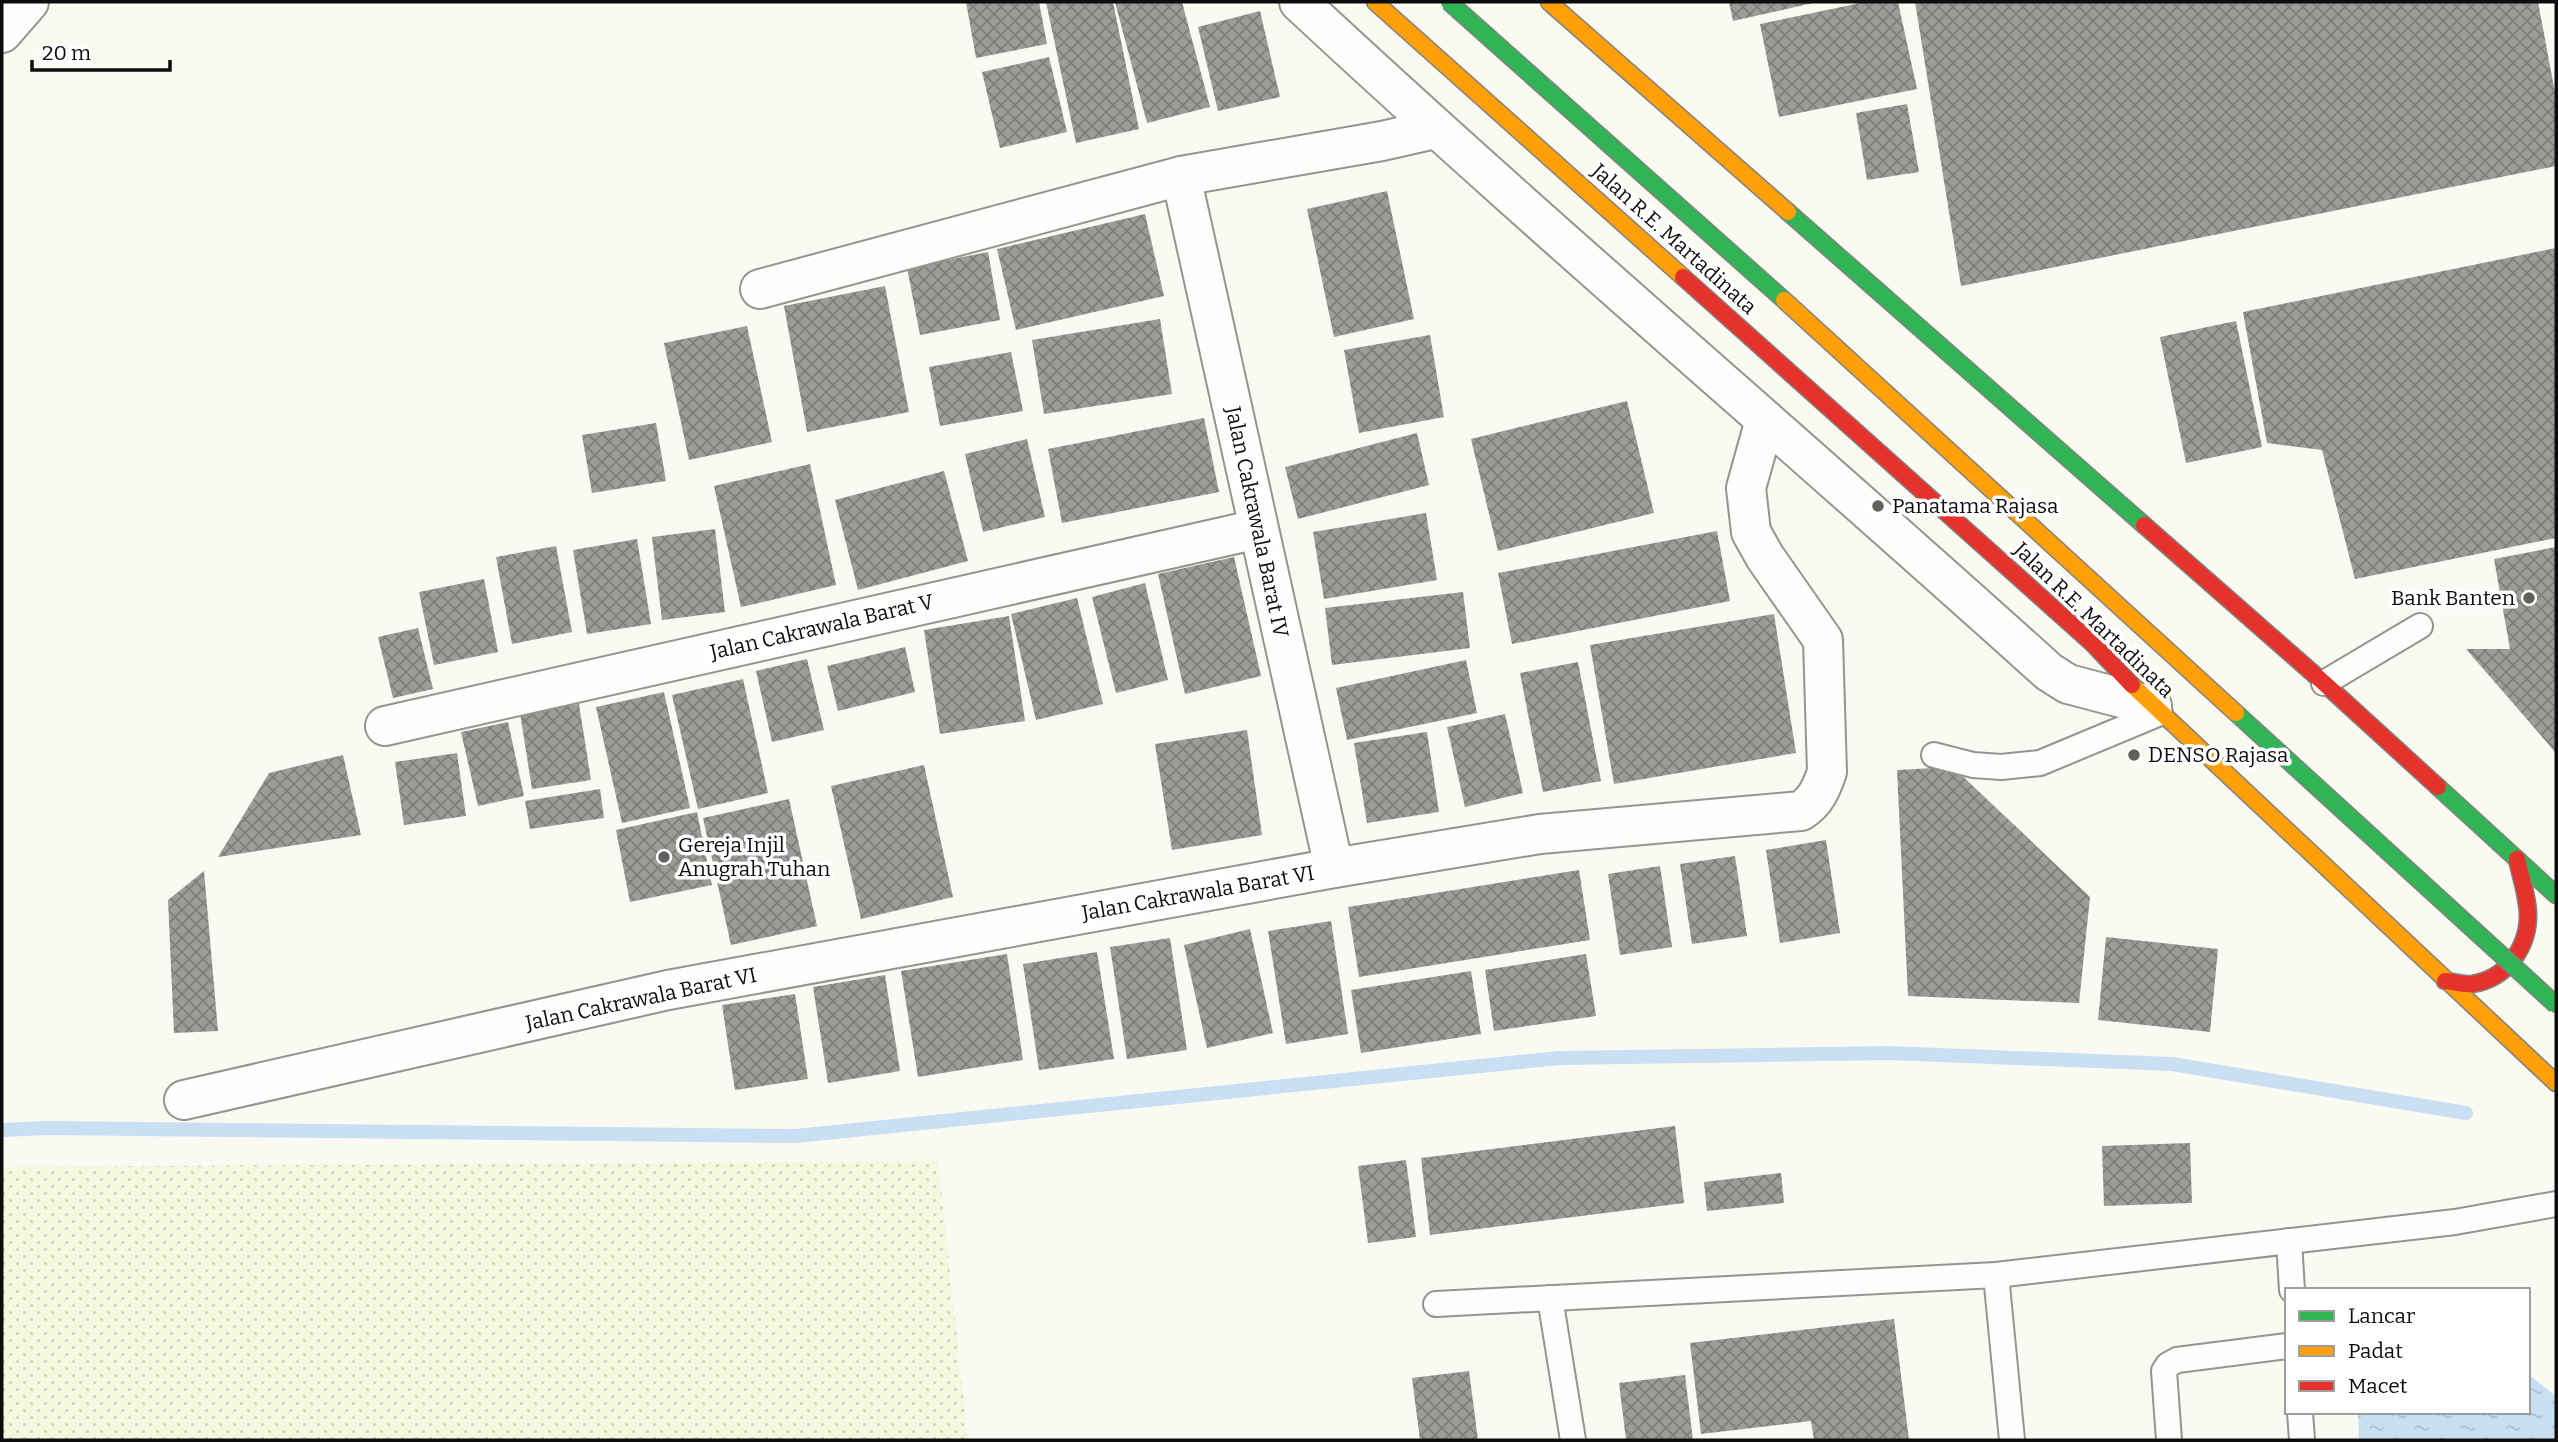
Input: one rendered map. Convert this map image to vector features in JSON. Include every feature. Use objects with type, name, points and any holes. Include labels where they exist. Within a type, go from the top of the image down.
[{"type":"highway","name":"Jalan R.E. Martadinata","points":[[1375,2],[1992,551],[2092,643],[2156,710],[2556,1083]]},
{"type":"highway","points":[[1449,2],[1767,284],[2556,1005]]},
{"type":"highway","points":[[1549,2],[2324,683],[2556,895]]},
{"type":"highway","points":[[2445,981],[2471,984],[2495,977],[2514,961],[2526,939],[2528,914],[2517,859]]},
{"type":"street","points":[[2,33],[29,2]]},
{"type":"street","points":[[1299,2],[1435,129],[1929,563],[2049,672],[2068,684],[2156,710]]},
{"type":"street","points":[[760,289],[1181,176],[1382,141],[1435,129]]},
{"type":"street","name":"Jalan Cakrawala Barat IV","points":[[1181,176],[1334,867]]},
{"type":"street","name":"Jalan Cakrawala Barat VI","points":[[184,1100],[668,990],[1334,867],[1540,834],[1801,811],[1813,803],[1827,772],[1824,640],[1765,557],[1751,532],[1746,488],[1765,420]]},
{"type":"street","name":"Jalan Cakrawala Barat V","points":[[385,726],[1258,529]]},
{"type":"lane","points":[[2324,683],[2420,626]]},
{"type":"lane","points":[[1934,755],[1973,765],[2001,767],[2040,763],[2156,710]]},
{"type":"lane","points":[[1436,1304],[1996,1276],[2455,1222],[2556,1204]]},
{"type":"lane","points":[[2289,1241],[2292,1288]]},
{"type":"lane","points":[[1996,1276],[2012,1440]]},
{"type":"lane","points":[[1550,1298],[1573,1440]]},
{"type":"lane","points":[[2169,1440],[2164,1371],[2168,1365],[2177,1360],[2285,1346]]},
{"type":"lane","points":[[2300,1414],[2302,1440]]},
{"type":"green space","points":[[938,1161],[968,1440],[2,1440],[2,1167]]},
{"type":"water","points":[[2530,1376],[2556,1396],[2556,1440],[2359,1440],[2358,1414],[2530,1414]]},
{"type":"building","points":[[966,2],[1039,2],[1047,44],[976,58]]},
{"type":"building","points":[[1046,2],[1113,2],[1139,129],[1076,143]]},
{"type":"building","points":[[1115,2],[1182,2],[1210,107],[1147,123]]},
{"type":"building","points":[[1729,2],[1813,2],[1813,3],[1733,21]]},
{"type":"building","points":[[1865,2],[1898,2],[1917,89],[1779,117],[1760,24]]},
{"type":"building","points":[[1915,2],[2538,2],[2556,98],[2556,166],[1961,286]]},
{"type":"building","points":[[1260,11],[1280,97],[1218,111],[1198,27]]},
{"type":"building","points":[[1049,57],[1067,132],[1000,148],[982,72]]},
{"type":"building","points":[[1907,104],[1919,172],[1867,180],[1856,113]]},
{"type":"building","points":[[1387,191],[1414,319],[1334,337],[1307,209]]},
{"type":"building","points":[[1145,214],[1164,296],[1016,330],[997,249]]},
{"type":"building","points":[[2556,248],[2556,538],[2355,579],[2322,450],[2267,443],[2243,312]]},
{"type":"building","points":[[988,252],[1000,320],[920,335],[907,268]]},
{"type":"building","points":[[885,286],[909,412],[807,432],[784,306]]},
{"type":"building","points":[[1160,319],[1172,394],[1044,414],[1032,340]]},
{"type":"building","points":[[2236,321],[2262,447],[2186,463],[2160,337]]},
{"type":"building","points":[[747,326],[772,442],[689,460],[664,343]]},
{"type":"building","points":[[1430,335],[1444,417],[1359,433],[1344,350]]},
{"type":"building","points":[[1011,352],[1023,411],[940,426],[929,367]]},
{"type":"building","points":[[1627,401],[1654,513],[1498,551],[1471,439]]},
{"type":"building","points":[[1204,418],[1219,492],[1062,523],[1048,449]]},
{"type":"building","points":[[656,423],[666,481],[592,493],[582,435]]},
{"type":"building","points":[[1417,433],[1429,485],[1298,519],[1285,467]]},
{"type":"building","points":[[1027,439],[1045,517],[983,532],[965,454]]},
{"type":"building","points":[[810,464],[836,585],[741,607],[714,486]]},
{"type":"building","points":[[944,471],[968,561],[858,590],[835,500]]},
{"type":"building","points":[[1426,513],[1437,580],[1324,599],[1313,532]]},
{"type":"building","points":[[715,529],[725,612],[662,620],[652,537]]},
{"type":"building","points":[[1717,531],[1730,601],[1512,644],[1498,573]]},
{"type":"building","points":[[637,539],[651,624],[587,634],[573,550]]},
{"type":"building","points":[[556,546],[572,632],[512,644],[496,557]]},
{"type":"building","points":[[2556,547],[2556,753],[2466,649],[2510,649],[2494,559]]},
{"type":"building","points":[[1234,557],[1261,676],[1185,694],[1158,574]]},
{"type":"building","points":[[484,579],[498,652],[434,665],[419,592]]},
{"type":"building","points":[[1145,583],[1168,680],[1116,693],[1092,597]]},
{"type":"building","points":[[1463,592],[1470,648],[1332,665],[1325,608]]},
{"type":"building","points":[[1077,598],[1103,704],[1036,720],[1011,614]]},
{"type":"building","points":[[1774,614],[1796,753],[1614,784],[1590,645]]},
{"type":"building","points":[[1009,616],[1025,721],[940,734],[924,630]]},
{"type":"building","points":[[418,628],[433,689],[393,698],[378,637]]},
{"type":"building","points":[[905,647],[915,692],[838,711],[827,666]]},
{"type":"building","points":[[807,659],[824,730],[772,742],[756,671]]},
{"type":"building","points":[[1466,660],[1477,713],[1347,740],[1336,688]]},
{"type":"building","points":[[1578,662],[1601,781],[1543,792],[1520,673]]},
{"type":"building","points":[[743,679],[768,793],[698,809],[672,695]]},
{"type":"building","points":[[664,692],[690,808],[622,823],[596,707]]},
{"type":"building","points":[[579,704],[591,780],[532,789],[520,713]]},
{"type":"building","points":[[1505,714],[1523,793],[1465,807],[1447,727]]},
{"type":"building","points":[[508,722],[524,796],[478,806],[461,732]]},
{"type":"building","points":[[1247,730],[1262,835],[1172,850],[1155,744]]},
{"type":"building","points":[[1427,732],[1439,812],[1367,823],[1354,743]]},
{"type":"building","points":[[457,753],[466,816],[404,825],[395,762]]},
{"type":"building","points":[[343,755],[361,835],[218,857],[269,773]]},
{"type":"building","points":[[924,765],[953,897],[861,919],[831,786]]},
{"type":"building","points":[[1953,767],[2090,897],[2079,1003],[1908,996],[1897,770]]},
{"type":"building","points":[[600,789],[604,818],[530,829],[525,801]]},
{"type":"building","points":[[789,799],[817,926],[731,945],[703,818]]},
{"type":"building","name":"Gereja Injil Anugrah Tuhan","points":[[697,812],[712,885],[630,902],[616,830]]},
{"type":"building","points":[[1826,840],[1840,933],[1780,943],[1766,850]]},
{"type":"building","points":[[1735,856],[1747,936],[1692,944],[1680,864]]},
{"type":"building","points":[[1660,866],[1672,947],[1620,955],[1608,874]]},
{"type":"building","points":[[1579,870],[1590,940],[1359,977],[1348,907]]},
{"type":"building","points":[[204,871],[218,1031],[174,1033],[168,900]]},
{"type":"building","points":[[1331,921],[1348,1034],[1286,1044],[1268,931]]},
{"type":"building","points":[[1250,929],[1273,1033],[1207,1048],[1184,945]]},
{"type":"building","points":[[2106,937],[2218,949],[2210,1032],[2098,1020]]},
{"type":"building","points":[[1170,938],[1187,1050],[1127,1059],[1110,947]]},
{"type":"building","points":[[1097,952],[1114,1059],[1039,1070],[1023,964]]},
{"type":"building","points":[[1007,954],[1023,1060],[918,1077],[901,971]]},
{"type":"building","points":[[1586,954],[1596,1016],[1494,1031],[1485,970]]},
{"type":"building","points":[[1471,971],[1481,1034],[1361,1053],[1351,990]]},
{"type":"building","points":[[885,975],[900,1071],[828,1083],[813,987]]},
{"type":"building","points":[[795,994],[808,1079],[735,1090],[722,1005]]},
{"type":"building","points":[[1675,1126],[1684,1203],[1430,1235],[1421,1158]]},
{"type":"building","points":[[2190,1143],[2192,1203],[2104,1206],[2102,1146]]},
{"type":"building","points":[[1406,1160],[1416,1237],[1368,1243],[1358,1166]]},
{"type":"building","points":[[1781,1173],[1784,1203],[1707,1211],[1704,1182]]},
{"type":"building","points":[[1894,1319],[1909,1440],[1814,1440],[1811,1421],[1701,1434],[1690,1343]]},
{"type":"building","points":[[1469,1371],[1478,1440],[1420,1440],[1412,1378]]},
{"type":"building","points":[[1685,1375],[1693,1440],[1626,1440],[1619,1383]]},
{"type":"waterway","points":[[2,1130],[47,1128],[796,1136],[1559,1058],[1889,1053],[2172,1064],[2466,1113]]},
{"type":"traffic: fast","points":[[1449,2],[1784,300]]},
{"type":"traffic: fast","points":[[1788,212],[2144,525]]},
{"type":"traffic: fast","points":[[2236,713],[2556,1005]]},
{"type":"traffic: fast","points":[[2438,787],[2556,895]]},
{"type":"traffic: slow","points":[[1375,2],[1683,277]]},
{"type":"traffic: slow","points":[[1549,2],[1788,212]]},
{"type":"traffic: slow","points":[[1784,300],[2236,713]]},
{"type":"traffic: slow","points":[[2132,685],[2556,1083]]},
{"type":"traffic: jam","points":[[1683,277],[2092,643],[2132,685]]},
{"type":"traffic: jam","points":[[2144,525],[2438,787]]},
{"type":"traffic: jam","points":[[2445,981],[2469,984],[2484,981],[2505,968],[2520,949],[2525,937],[2528,913],[2517,859]]},
{"type":"place","name":"Panatama Rajasa","points":[[1878,506]]},
{"type":"place","name":"Bank Banten","points":[[2529,598]]},
{"type":"place","name":"DENSO Rajasa","points":[[2134,755]]},
{"type":"place","name":"Gereja Injil Anugrah Tuhan","points":[[664,857]]}]
